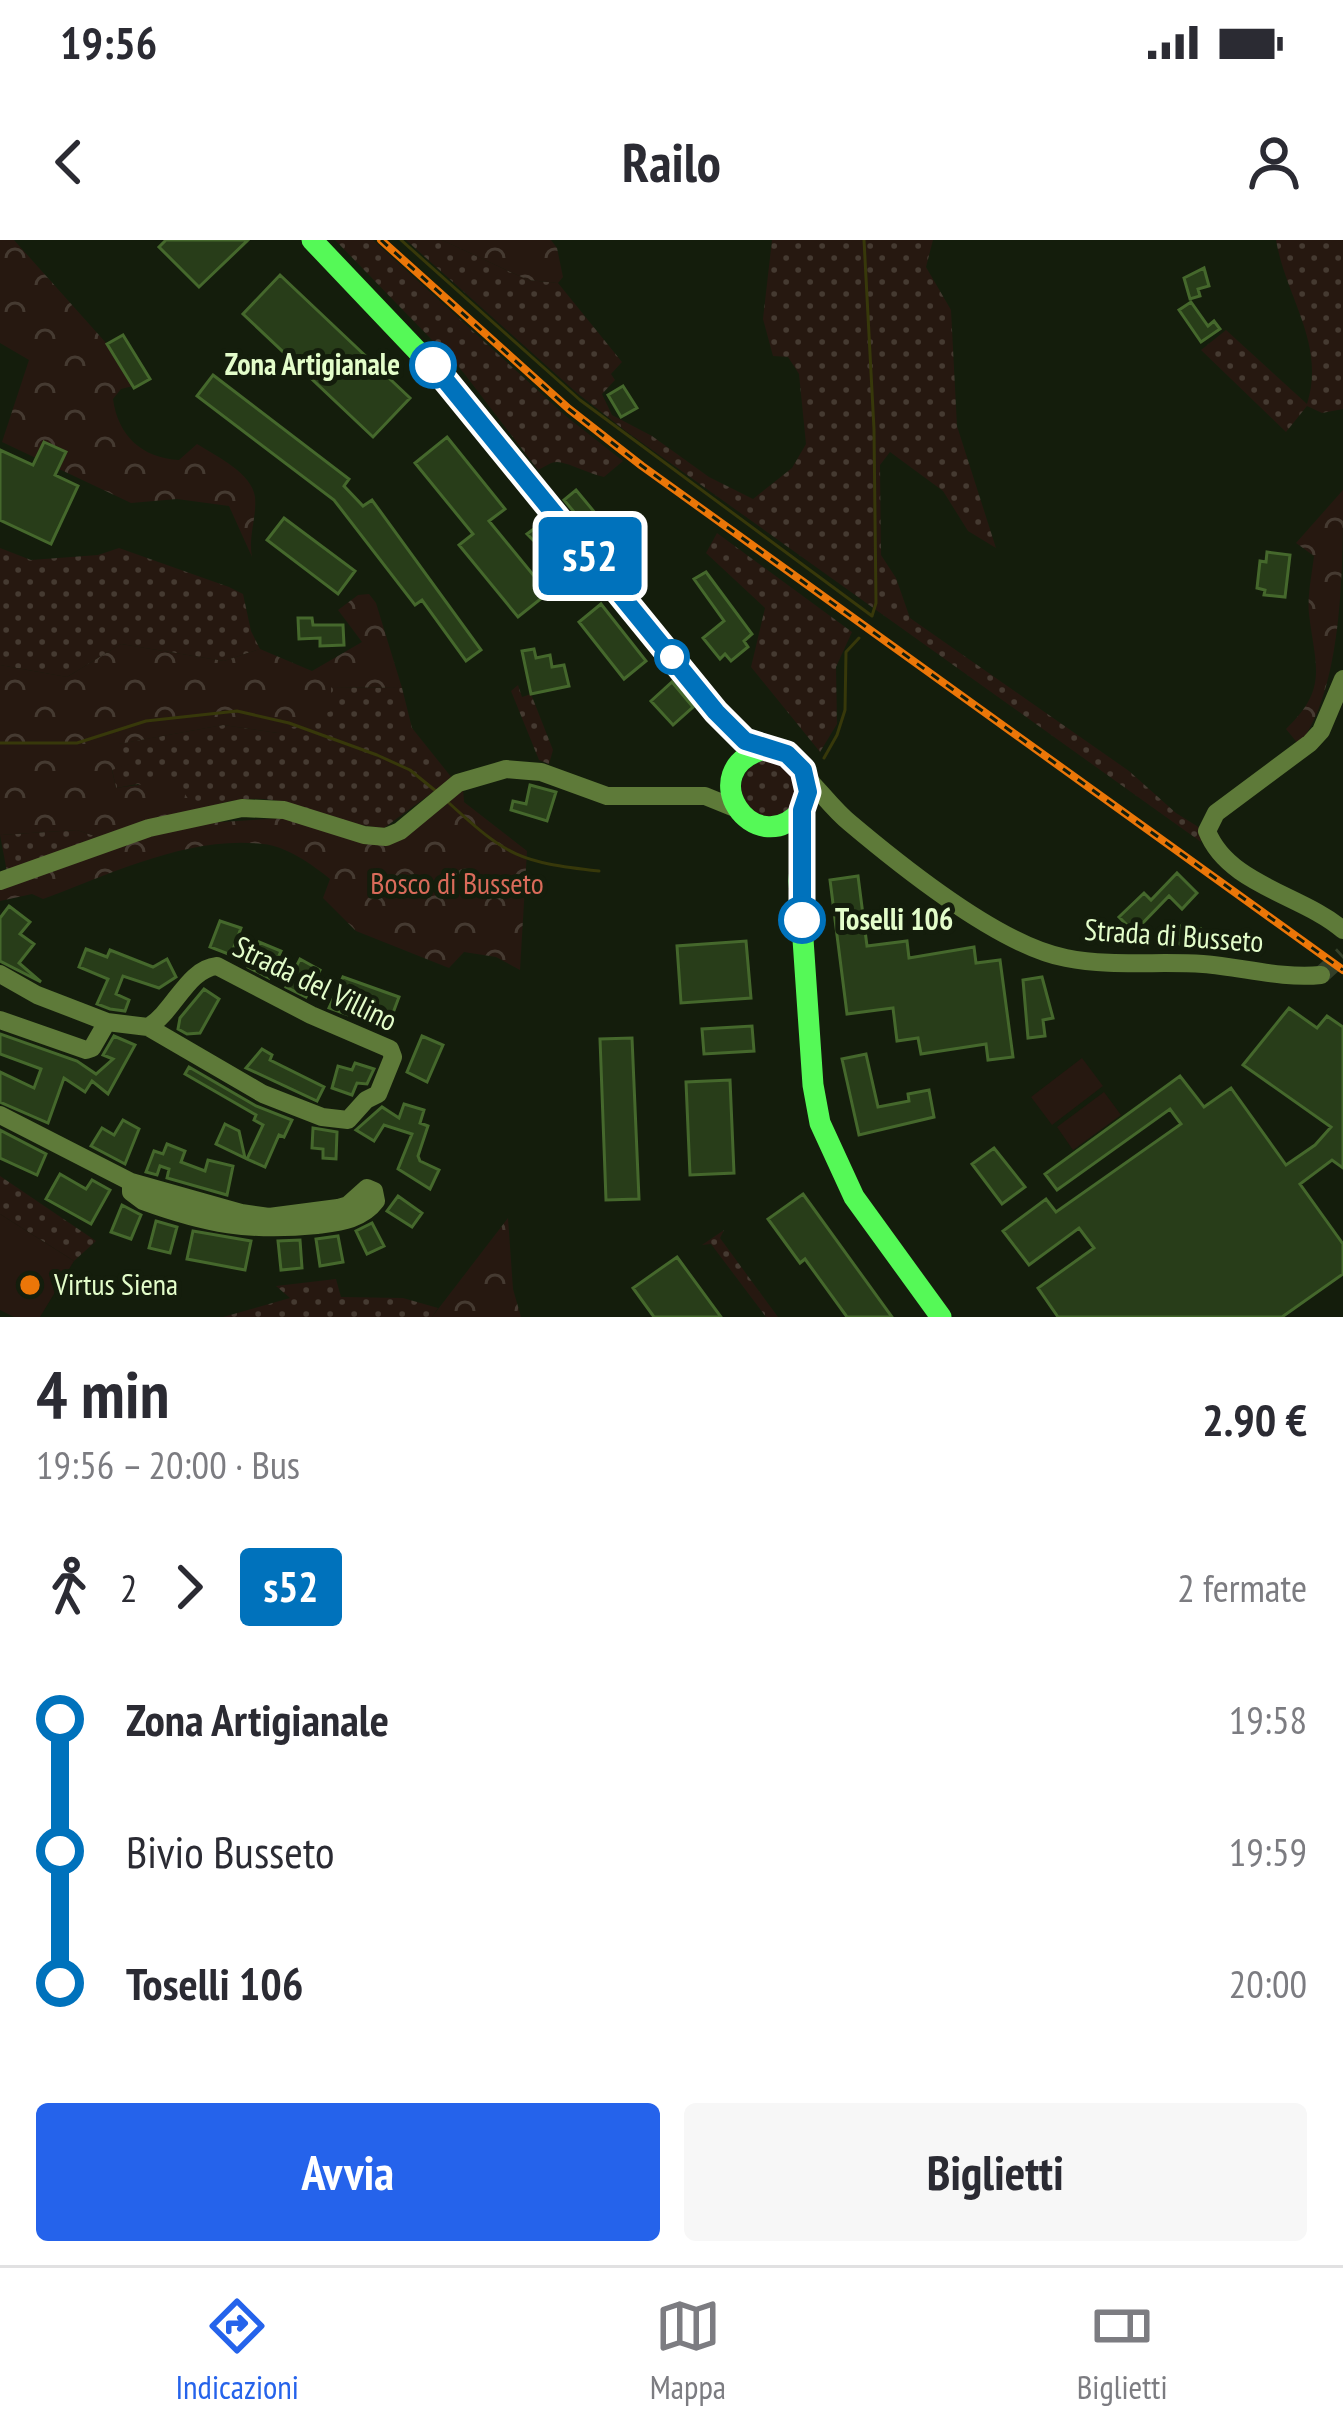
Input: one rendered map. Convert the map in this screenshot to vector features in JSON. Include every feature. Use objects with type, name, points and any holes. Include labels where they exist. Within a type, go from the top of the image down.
[{"type":"main road","points":[[312,240],[456,391],[716,712],[741,738],[787,754],[806,777],[800,881],[813,1085],[823,1132],[854,1197],[941,1317]]},
{"type":"main road","points":[[716,712],[734,746],[731,793],[736,809],[746,820],[764,826],[787,823],[802,810]]},
{"type":"main road","points":[[735,770],[749,755],[765,749]]},
{"type":"main road","points":[[764,826],[800,881]]},
{"type":"street","points":[[1343,679],[1321,731],[1216,813],[1207,830],[1215,847],[1234,866],[1343,930]]},
{"type":"street","points":[[0,880],[149,828],[242,808],[284,810],[381,838],[400,831],[451,788],[493,771],[533,770],[612,796],[689,795],[716,799],[736,809]]},
{"type":"street","points":[[689,795],[718,784],[735,770]]},
{"type":"street","name":"Strada di Busseto","points":[[806,777],[847,821],[965,908],[1056,956],[1321,975]]},
{"type":"street","name":"Strada di Busseto","points":[[802,810],[847,821]]},
{"type":"street","name":"Strada del Villino","points":[[0,974],[37,995],[107,1022],[148,1028],[241,1083],[335,1120],[352,1118],[366,1100],[378,1094],[393,1058],[390,1049],[310,1015],[217,966],[199,971],[165,1016],[148,1028]]},
{"type":"street","points":[[0,1020],[86,1050],[94,1046],[107,1022]]},
{"type":"street","points":[[0,1115],[131,1183],[206,1205],[269,1216],[344,1207],[367,1188],[374,1191],[376,1201],[349,1220],[252,1229],[143,1201],[131,1192],[131,1183]]},
{"type":"green space","points":[[0,240],[14,240],[107,344],[133,386],[121,389],[113,399],[120,424],[134,443],[154,455],[179,460],[197,444],[247,480],[255,497],[252,557],[229,506],[177,499],[131,503],[2,442],[29,360],[0,343]]},
{"type":"green space","points":[[335,240],[373,240],[567,417],[623,461],[604,477],[557,462],[538,470],[463,372]]},
{"type":"green space","points":[[406,240],[442,240],[528,280],[558,283],[622,362],[611,374],[615,380],[602,394],[612,415],[652,436],[709,477],[753,499],[792,468],[806,444],[799,374],[788,357],[773,356],[763,319],[772,240],[933,240],[926,267],[951,310],[957,426],[996,548],[968,531],[943,491],[890,452],[880,465],[881,555],[896,578],[910,618],[1129,771],[1200,828],[1201,842],[627,432]]},
{"type":"green space","points":[[442,240],[551,240],[563,277],[558,283],[528,280]]},
{"type":"green space","points":[[1276,240],[1343,240],[1343,409],[1322,413],[1307,406],[1286,432],[1201,350],[1226,330],[1307,404],[1312,361]]},
{"type":"green space","points":[[1343,490],[1341,590],[1332,660],[1314,721],[1299,745],[1286,729],[1309,701],[1316,662],[1309,607],[1314,556],[1296,543]]},
{"type":"green space","points":[[717,533],[852,632],[836,667],[837,724],[820,752],[751,667],[765,608],[706,553]]},
{"type":"green space","points":[[0,548],[31,560],[98,555],[119,548],[229,587],[243,594],[260,649],[224,661],[121,644],[67,677],[0,665]]},
{"type":"green space","name":"Bosco di Busseto","points":[[369,594],[376,603],[402,688],[331,687],[331,711],[278,733],[223,725],[119,744],[130,764],[112,770],[116,788],[174,780],[207,823],[282,818],[379,843],[463,789],[464,802],[527,851],[520,970],[496,957],[464,952],[449,968],[356,931],[323,898],[330,879],[290,852],[263,844],[207,845],[179,851],[43,899],[32,894],[0,901],[0,890],[101,838],[77,830],[0,835],[0,665],[67,677],[121,644],[224,661],[260,649],[312,671],[362,642],[338,610],[358,595]]},
{"type":"green space","points":[[518,685],[522,697],[531,694],[553,750],[549,764],[539,760],[511,691]]},
{"type":"green space","points":[[331,687],[402,688],[412,728],[452,778],[384,828],[273,800],[227,802],[198,811],[138,784],[116,788],[112,769],[129,764],[118,744],[223,725],[278,733]]},
{"type":"green space","points":[[770,760],[790,769],[799,789],[790,809],[770,818],[750,809],[741,789],[750,769]]},
{"type":"green space","points":[[77,830],[104,839],[7,872],[0,835]]},
{"type":"green space","points":[[1082,1058],[1103,1086],[1052,1125],[1031,1097]]},
{"type":"green space","points":[[1104,1092],[1121,1115],[1073,1150],[1057,1127]]},
{"type":"green space","points":[[0,1176],[96,1241],[74,1261],[0,1214]]},
{"type":"green space","name":"Virtus Siena","points":[[0,1214],[74,1261],[40,1317],[14,1317],[0,1310]]},
{"type":"green space","points":[[508,1218],[513,1289],[521,1317],[432,1317]]},
{"type":"green space","points":[[724,1230],[720,1238],[778,1317],[766,1317],[711,1244],[702,1245]]},
{"type":"green space","points":[[336,1279],[341,1297],[403,1298],[438,1308],[432,1317],[223,1317],[290,1298],[276,1286]]},
{"type":"building","points":[[166,240],[248,240],[199,287],[159,247]]},
{"type":"building","points":[[1204,268],[1209,286],[1198,289],[1200,296],[1190,299],[1184,278]]},
{"type":"building","points":[[280,275],[410,398],[373,437],[243,314]]},
{"type":"building","points":[[1191,302],[1208,326],[1214,321],[1220,329],[1201,342],[1179,310]]},
{"type":"building","points":[[123,335],[150,379],[134,388],[107,344]]},
{"type":"building","points":[[213,375],[349,479],[344,486],[363,506],[372,500],[481,650],[466,661],[422,600],[415,605],[334,500],[197,396]]},
{"type":"building","points":[[623,386],[637,408],[621,417],[608,395]]},
{"type":"building","points":[[447,437],[505,509],[489,521],[548,593],[518,617],[459,545],[473,534],[415,463]]},
{"type":"building","points":[[44,442],[66,452],[55,475],[78,486],[51,544],[0,520],[0,450],[33,465]]},
{"type":"building","points":[[576,490],[596,514],[584,524],[564,500]]},
{"type":"building","points":[[284,518],[355,571],[338,594],[267,540]]},
{"type":"building","points":[[543,522],[558,542],[545,552],[527,534]]},
{"type":"building","points":[[1267,552],[1290,555],[1285,597],[1264,595],[1265,590],[1257,588],[1260,561],[1266,562]]},
{"type":"building","points":[[706,572],[752,634],[744,641],[748,647],[731,661],[725,654],[720,659],[703,638],[724,621],[694,579]]},
{"type":"building","points":[[601,604],[646,661],[624,679],[579,622]]},
{"type":"building","points":[[298,618],[312,618],[313,625],[343,625],[344,645],[320,646],[320,638],[299,639]]},
{"type":"building","points":[[534,649],[536,658],[550,655],[552,667],[564,665],[569,686],[531,694],[522,651]]},
{"type":"building","points":[[672,682],[693,707],[673,725],[651,701]]},
{"type":"building","points":[[530,785],[556,792],[547,821],[511,810],[513,801],[526,804]]},
{"type":"building","points":[[1177,873],[1197,893],[1182,909],[1169,896],[1134,932],[1119,917],[1144,893],[1151,900]]},
{"type":"building","points":[[858,876],[867,946],[907,941],[909,958],[974,947],[976,963],[1000,960],[1013,1057],[988,1060],[986,1044],[921,1054],[918,1038],[897,1041],[893,1008],[847,1014],[830,880]]},
{"type":"building","points":[[9,906],[30,922],[20,934],[34,944],[19,963],[41,982],[0,961],[0,918]]},
{"type":"building","points":[[220,921],[241,928],[231,955],[210,947]]},
{"type":"building","points":[[1183,924],[1195,936],[1201,929],[1209,937],[1197,948],[1191,942],[1185,949],[1171,936]]},
{"type":"building","points":[[746,941],[751,998],[681,1003],[677,946]]},
{"type":"building","points":[[259,942],[281,951],[269,978],[248,967]]},
{"type":"building","points":[[86,949],[107,957],[110,950],[153,967],[167,959],[176,977],[159,988],[123,976],[116,994],[129,1000],[125,1011],[110,1009],[97,1004],[108,979],[79,967]]},
{"type":"building","points":[[300,959],[320,970],[306,997],[286,987]]},
{"type":"building","points":[[343,977],[399,997],[387,1029],[329,1008]]},
{"type":"building","points":[[1042,977],[1053,1018],[1043,1020],[1045,1036],[1028,1038],[1023,980]]},
{"type":"building","points":[[204,989],[219,999],[200,1033],[187,1034],[178,1029],[180,1018]]},
{"type":"building","points":[[1289,1008],[1317,1028],[1327,1016],[1343,1027],[1343,1168],[1332,1160],[1300,1184],[1343,1244],[1343,1274],[1282,1317],[1058,1317],[1038,1288],[1094,1248],[1079,1228],[1029,1265],[1003,1231],[1046,1199],[1056,1212],[1181,1124],[1170,1109],[1057,1190],[1045,1174],[1180,1076],[1204,1107],[1231,1088],[1286,1165],[1331,1127],[1243,1065]]},
{"type":"building","points":[[752,1026],[754,1051],[704,1054],[702,1029]]},
{"type":"building","points":[[0,1034],[77,1061],[96,1074],[113,1059],[103,1055],[114,1036],[135,1045],[108,1094],[92,1081],[85,1092],[64,1078],[48,1123],[0,1102],[0,1072],[34,1088],[41,1069],[0,1054]]},
{"type":"building","points":[[422,1036],[443,1045],[427,1082],[407,1072]]},
{"type":"building","points":[[632,1038],[639,1199],[606,1200],[600,1039]]},
{"type":"building","points":[[262,1049],[272,1055],[270,1060],[324,1087],[317,1101],[246,1068]]},
{"type":"building","points":[[866,1054],[878,1107],[909,1101],[908,1094],[929,1090],[934,1117],[859,1135],[842,1059]]},
{"type":"building","points":[[355,1063],[374,1069],[367,1084],[357,1083],[352,1095],[332,1088],[338,1066],[352,1070]]},
{"type":"building","points":[[189,1067],[256,1106],[292,1120],[284,1137],[279,1135],[265,1167],[247,1159],[263,1125],[254,1120],[256,1115],[185,1074]]},
{"type":"building","points":[[730,1080],[734,1173],[690,1175],[686,1082]]},
{"type":"building","points":[[404,1104],[424,1110],[420,1123],[428,1126],[418,1156],[439,1170],[430,1189],[398,1169],[412,1134],[384,1125],[374,1141],[356,1130],[382,1107],[399,1118]]},
{"type":"building","points":[[123,1120],[139,1129],[125,1164],[91,1146],[102,1128],[114,1135]]},
{"type":"building","points":[[225,1124],[239,1131],[245,1158],[216,1144]]},
{"type":"building","points":[[313,1128],[337,1132],[336,1159],[323,1158],[323,1149],[312,1148]]},
{"type":"building","points":[[0,1130],[46,1154],[37,1175],[0,1158]]},
{"type":"building","points":[[167,1144],[185,1151],[181,1162],[205,1171],[208,1160],[233,1166],[227,1195],[167,1178],[169,1169],[160,1166],[157,1175],[146,1172],[154,1151],[163,1154]]},
{"type":"building","points":[[994,1148],[1025,1187],[1002,1204],[972,1164]]},
{"type":"building","points":[[60,1174],[86,1189],[92,1180],[110,1190],[91,1224],[46,1199]]},
{"type":"building","points":[[803,1194],[892,1317],[847,1317],[805,1259],[800,1263],[768,1219]]},
{"type":"building","points":[[398,1196],[422,1213],[412,1227],[387,1211]]},
{"type":"building","points":[[122,1205],[141,1215],[131,1239],[111,1232]]},
{"type":"building","points":[[156,1221],[177,1227],[170,1253],[149,1248]]},
{"type":"building","points":[[372,1223],[384,1246],[367,1254],[356,1231]]},
{"type":"building","points":[[193,1231],[251,1241],[245,1270],[187,1259]]},
{"type":"building","points":[[338,1236],[343,1262],[320,1266],[316,1239]]},
{"type":"building","points":[[300,1240],[302,1268],[281,1270],[278,1241]]},
{"type":"building","points":[[677,1257],[721,1317],[654,1317],[633,1288]]},
{"type":"waterway","points":[[401,240],[580,400],[872,616],[876,603],[874,429],[864,240]]},
{"type":"waterway","points":[[824,758],[845,710],[846,652],[859,638]]},
{"type":"waterway","points":[[0,743],[77,743],[146,721],[237,711],[289,723],[377,755],[410,770],[437,792]]},
{"type":"waterway","points":[[449,803],[516,854],[599,871]]},
{"type":"tunnel","points":[[1321,975],[1343,955]]},
{"type":"railway","points":[[381,240],[569,409],[642,466],[1343,970]]},
{"type":"bus line","name":"s52","points":[[433,365],[716,712],[745,741],[787,754],[803,770],[808,792],[802,810],[802,920]]},
{"type":"place","name":"Zona Artigianale","points":[[433,365]]},
{"type":"place","name":"Toselli 106","points":[[802,920]]},
{"type":"place","name":"Virtus Siena","points":[[30,1285]]}]
